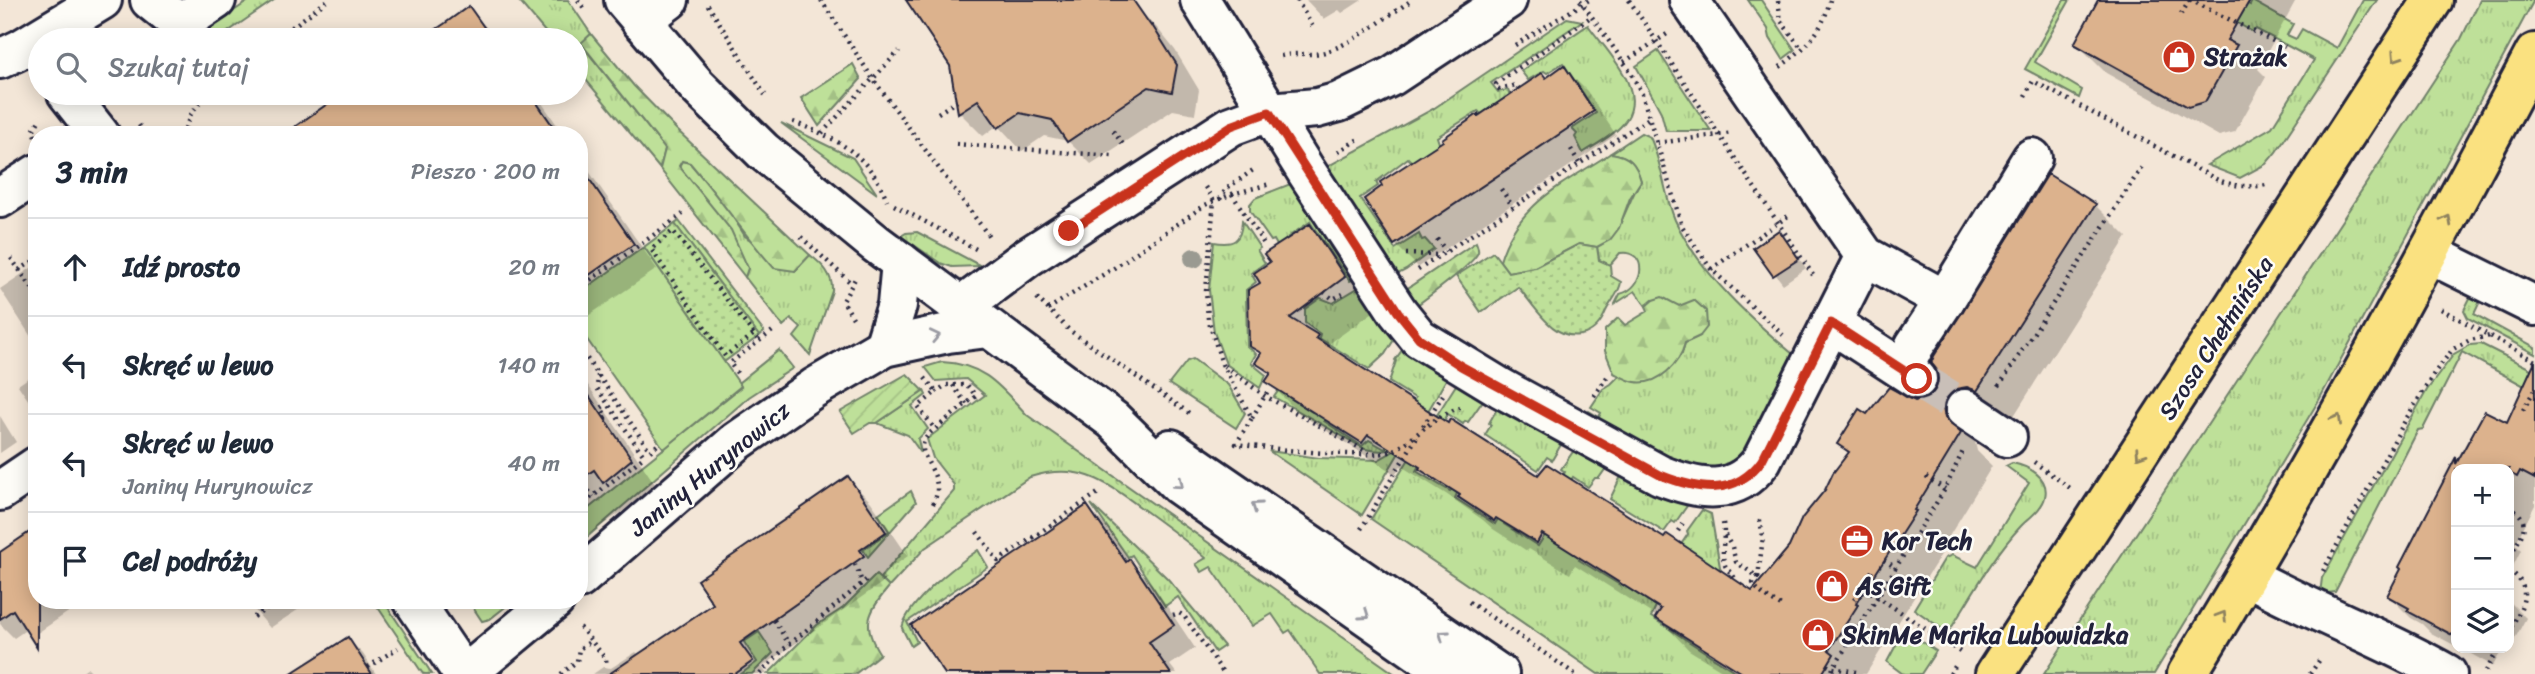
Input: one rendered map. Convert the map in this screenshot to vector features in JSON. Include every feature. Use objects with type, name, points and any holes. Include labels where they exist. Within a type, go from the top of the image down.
[{"type":"main road","name":"Szosa Chełmińska","points":[[1995,674],[2095,524],[2433,0]]},
{"type":"main road","points":[[2187,674],[2247,576],[2430,254],[2535,53]]},
{"type":"street","points":[[55,28],[102,0]]},
{"type":"street","points":[[150,0],[180,24],[216,0]]},
{"type":"street","points":[[1200,0],[1385,292],[1419,338],[1461,366],[1660,475],[1696,488],[1717,488],[1752,472],[1762,460],[1865,256]]},
{"type":"street","name":"Janiny Hurynowicz","points":[[588,571],[754,428],[814,388],[884,347],[948,334],[974,318],[1003,266],[1028,257],[1231,126],[1269,112],[1339,102],[1392,76],[1507,0]]},
{"type":"street","points":[[645,7],[697,86],[762,151],[974,318],[1113,419],[1179,485],[1450,674]]},
{"type":"street","points":[[1694,7],[1865,256],[1945,300]]},
{"type":"street","points":[[76,105],[93,126]]},
{"type":"street","points":[[1834,317],[1910,374],[1915,345],[2032,158]]},
{"type":"street","points":[[0,198],[28,180]]},
{"type":"street","points":[[2430,254],[2535,306]]},
{"type":"street","points":[[884,347],[897,305],[901,261]]},
{"type":"street","points":[[1965,409],[2019,444]]},
{"type":"street","points":[[1113,419],[1179,452],[1499,674]]},
{"type":"street","points":[[0,491],[28,472]]},
{"type":"street","points":[[2247,576],[2304,606],[2399,647],[2447,674]]},
{"type":"street","points":[[419,609],[465,674],[544,609]]},
{"type":"path","points":[[291,28],[328,0]]},
{"type":"path","points":[[705,0],[768,99]]},
{"type":"path","points":[[821,0],[873,79],[998,248],[1003,266]]},
{"type":"path","points":[[1297,0],[1313,27]]},
{"type":"path","points":[[1278,57],[1322,53],[1339,47],[1412,0]]},
{"type":"path","points":[[1580,0],[1624,62],[1642,94],[1682,226],[1711,269],[1812,361]]},
{"type":"path","points":[[1629,0],[1778,223],[1834,317]]},
{"type":"path","points":[[1778,1],[1781,21],[1800,51],[1821,28],[1830,0]]},
{"type":"path","points":[[2181,15],[2190,0],[2285,47]]},
{"type":"path","points":[[1624,62],[1657,41],[1694,7]]},
{"type":"path","points":[[1519,89],[1516,85],[1499,89],[1496,84],[1591,16]]},
{"type":"path","points":[[821,133],[899,51]]},
{"type":"path","points":[[2025,96],[2033,81],[2216,179],[2244,186],[2270,184]]},
{"type":"path","points":[[937,113],[957,101]]},
{"type":"path","points":[[186,126],[198,105]]},
{"type":"path","points":[[1385,292],[1649,118]]},
{"type":"path","points":[[35,126],[38,120]]},
{"type":"path","points":[[789,120],[821,133],[854,152],[879,182],[887,201]]},
{"type":"path","points":[[1657,143],[1777,128]]},
{"type":"path","points":[[1571,149],[1579,164]]},
{"type":"path","points":[[1185,157],[1214,201],[1206,291],[1208,319],[1222,364],[1252,418]]},
{"type":"path","points":[[1220,199],[1226,189],[1255,168]]},
{"type":"path","points":[[1501,189],[1513,207]]},
{"type":"path","points":[[1711,269],[1821,193]]},
{"type":"path","points":[[1231,194],[1266,247]]},
{"type":"path","points":[[901,208],[1003,266],[1069,330],[1193,415]]},
{"type":"path","points":[[588,282],[683,214]]},
{"type":"path","points":[[753,335],[725,356],[650,248],[673,231],[759,341]]},
{"type":"path","points":[[1437,239],[1446,251]]},
{"type":"path","points":[[11,258],[28,282]]},
{"type":"path","points":[[19,270],[28,264]]},
{"type":"path","points":[[2434,305],[2535,361]]},
{"type":"path","points":[[737,373],[730,363],[774,330]]},
{"type":"path","points":[[2304,606],[2406,419],[2435,372],[2453,349],[2470,340],[2490,336]]},
{"type":"path","points":[[588,360],[650,452]]},
{"type":"path","points":[[1222,364],[1265,396],[1370,454]]},
{"type":"path","points":[[1372,536],[1361,529],[1461,366]]},
{"type":"path","points":[[919,371],[936,392]]},
{"type":"path","points":[[598,375],[597,388],[644,456]]},
{"type":"path","points":[[933,504],[938,487],[936,476],[922,451],[925,438],[976,396],[967,385],[946,385],[918,407],[935,429]]},
{"type":"path","points":[[953,385],[965,404]]},
{"type":"path","points":[[2523,410],[2535,388]]},
{"type":"path","points":[[1236,444],[1269,389]]},
{"type":"path","points":[[605,418],[607,416],[601,408],[607,404]]},
{"type":"path","points":[[1236,444],[1264,449],[1370,454],[1391,452],[1421,429],[1455,409],[1467,407]]},
{"type":"path","points":[[1225,437],[1247,452]]},
{"type":"path","points":[[588,501],[660,443]]},
{"type":"path","points":[[2019,444],[2034,462],[2074,490]]},
{"type":"path","points":[[1752,472],[1763,537],[1758,576],[1753,583],[1759,592],[1781,606]]},
{"type":"path","points":[[1926,477],[1945,489]]},
{"type":"path","points":[[1717,488],[1725,536],[1725,565],[1735,579]]},
{"type":"path","points":[[588,490],[593,497]]},
{"type":"path","points":[[977,531],[998,562],[1098,493]]},
{"type":"path","points":[[2514,509],[2519,512],[2525,524],[2514,548]]},
{"type":"path","points":[[1725,536],[1732,547],[1736,562],[1758,576]]},
{"type":"path","points":[[1884,560],[1896,568]]},
{"type":"path","points":[[760,674],[789,644],[864,581],[855,564]]},
{"type":"path","points":[[1854,600],[1872,571]]},
{"type":"path","points":[[2514,573],[2527,588],[2528,597],[2514,622]]},
{"type":"path","points":[[1863,587],[1964,654]]},
{"type":"path","points":[[1462,597],[1575,674]]},
{"type":"path","points":[[254,617],[266,609]]},
{"type":"path","points":[[1173,615],[1179,613],[1184,616],[1224,674]]},
{"type":"path","points":[[774,620],[789,644]]},
{"type":"path","points":[[561,674],[577,661],[579,649],[591,641]]},
{"type":"path","points":[[368,667],[398,648]]},
{"type":"path","points":[[2485,674],[2497,653]]},
{"type":"path","points":[[2311,674],[2321,658]]},
{"type":"path","points":[[1827,665],[1833,668],[1831,674]]},
{"type":"green space","points":[[250,0],[274,0],[233,28],[209,28]]},
{"type":"green space","points":[[518,0],[568,0],[587,28],[542,28]]},
{"type":"green space","points":[[1748,0],[1761,0],[1795,50],[1783,59],[1770,38],[1768,29]]},
{"type":"green space","points":[[2064,0],[2070,0],[2035,62],[2082,90],[2079,98],[2025,69]]},
{"type":"green space","points":[[2197,0],[2241,0],[2250,5],[2252,1],[2293,24],[2287,35],[2296,39],[2302,29],[2337,48],[2363,0],[2377,0],[2276,152],[2266,164],[2240,178],[2207,165],[2272,127],[2314,60],[2256,29],[2253,32]]},
{"type":"green space","points":[[2480,0],[2534,0],[2319,400],[2154,674],[2044,674],[2461,39]]},
{"type":"green space","points":[[1567,18],[1582,21],[1491,83],[1498,92],[1508,90],[1511,99],[1483,116],[1478,111],[1437,137],[1440,146],[1413,163],[1408,158],[1376,182],[1378,186],[1360,198],[1395,249],[1419,234],[1422,240],[1425,239],[1434,249],[1396,275],[1319,171],[1433,109]]},
{"type":"green space","points":[[1588,25],[1623,72],[1632,99],[1630,112],[1623,124],[1583,153],[1575,137],[1577,134],[1572,129],[1596,113],[1563,63],[1528,80],[1521,71]]},
{"type":"green space","points":[[591,34],[634,86],[677,130],[810,255],[795,271],[774,268],[690,163],[682,161],[679,166],[731,230],[748,268],[745,277],[660,169],[665,149],[588,52],[588,37]]},
{"type":"green space","points":[[1658,51],[1711,131],[1666,131],[1661,112],[1636,66]]},
{"type":"green space","points":[[588,53],[665,149],[660,169],[588,82]]},
{"type":"green space","points":[[853,64],[861,79],[819,126],[801,98]]},
{"type":"green space","points":[[781,123],[853,158],[877,194]]},
{"type":"green space","points":[[1641,133],[1650,137],[1675,220],[1699,259],[1713,278],[1747,313],[1800,360],[1752,455],[1699,479],[1583,421],[1589,411],[1599,417],[1601,413],[1591,407],[1603,389],[1620,375],[1636,382],[1682,354],[1685,343],[1700,336],[1679,306],[1653,300],[1646,306],[1635,291],[1615,304],[1620,294],[1635,284],[1639,277],[1639,263],[1629,253],[1620,253],[1610,265],[1599,260],[1597,247],[1613,235],[1641,181],[1631,161],[1611,153]]},
{"type":"green space","points":[[1611,153],[1631,161],[1641,181],[1630,198],[1619,228],[1610,240],[1597,247],[1579,244],[1535,267],[1508,272],[1500,261],[1518,224],[1530,210],[1544,197]]},
{"type":"green space","points":[[682,161],[690,163],[724,203],[745,236],[795,271],[810,255],[826,271],[831,280],[832,291],[810,355],[794,337],[801,328],[791,319],[783,326],[745,277],[748,268],[679,166]]},
{"type":"green space","points":[[1298,181],[1361,276],[1350,281],[1310,222],[1288,237],[1291,243],[1279,249],[1250,211],[1250,204],[1255,198]]},
{"type":"green space","points":[[679,221],[764,332],[759,336],[675,224]]},
{"type":"green space","points":[[1242,221],[1260,248],[1257,250],[1265,263],[1251,273],[1256,282],[1246,290],[1247,346],[1256,354],[1251,363],[1266,375],[1260,388],[1226,364],[1214,332],[1209,290],[1214,242],[1226,243],[1238,238]]},
{"type":"green space","points":[[675,224],[759,336],[724,362],[644,247]]},
{"type":"green space","points":[[917,232],[981,266],[952,267],[940,263],[901,236]]},
{"type":"green space","points":[[1476,242],[1478,252],[1475,258],[1409,311],[1406,294],[1408,288]]},
{"type":"green space","points":[[1579,244],[1597,247],[1599,260],[1610,265],[1611,276],[1621,282],[1600,322],[1585,334],[1574,336],[1555,329],[1538,313],[1518,287],[1481,312],[1456,276],[1493,252],[1508,272],[1535,267]]},
{"type":"green space","points":[[644,247],[741,386],[664,449],[588,341],[588,287]]},
{"type":"green space","points":[[1366,283],[1397,335],[1385,354],[1369,369],[1319,338],[1320,334],[1305,323],[1305,309],[1319,299],[1318,297],[1333,303]]},
{"type":"green space","points":[[2472,294],[2483,295],[2474,314],[2535,347],[2535,354],[2468,318],[2464,310]]},
{"type":"green space","points":[[1662,297],[1679,306],[1694,300],[1706,311],[1707,327],[1700,336],[1685,343],[1673,365],[1660,377],[1644,382],[1627,380],[1614,373],[1605,351],[1605,330],[1618,318],[1625,325],[1648,311],[1646,306],[1653,300]]},
{"type":"green space","points":[[2481,344],[2535,371],[2528,388],[2462,352],[2423,429],[2418,430],[2335,592],[2320,594],[2322,578],[2427,390],[2454,354],[2470,345]]},
{"type":"green space","points":[[1405,346],[1451,371],[1417,428],[1407,441],[1392,449],[1381,451],[1365,449],[1274,397],[1281,387],[1290,398],[1312,412],[1316,407],[1328,414],[1324,421],[1362,446],[1369,440],[1385,449],[1415,398],[1389,382],[1395,360]]},
{"type":"green space","points":[[779,350],[793,368],[749,397],[588,536],[588,509],[741,387],[738,383]]},
{"type":"green space","points":[[1193,359],[1228,385],[1245,413],[1236,428],[1169,384],[1187,361]]},
{"type":"green space","points":[[942,362],[969,367],[990,378],[1027,415],[1395,674],[1320,674],[1290,630],[1285,633],[1272,614],[1252,626],[1211,567],[1202,572],[1196,564],[1206,558],[1193,547],[1114,489],[1089,476],[1076,473],[1047,473],[1030,477],[925,548],[889,587],[880,578],[954,491],[954,485],[933,458],[927,439],[985,395],[966,379],[936,381],[925,367]]},
{"type":"green space","points":[[907,374],[924,391],[877,423],[870,423],[854,433],[840,412]]},
{"type":"green space","points":[[1461,377],[1489,392],[1468,422],[1463,424],[1448,414],[1416,471],[1450,491],[1458,491],[1455,498],[1495,524],[1499,517],[1505,521],[1504,524],[1538,546],[1545,535],[1583,553],[1579,560],[1620,585],[1624,579],[1628,588],[1656,606],[1651,617],[1739,674],[1598,674],[1371,519]]},
{"type":"green space","points":[[924,391],[926,395],[912,406],[928,429],[918,439],[921,453],[908,435],[877,423]]},
{"type":"green space","points":[[1502,400],[1566,436],[1552,460],[1547,457],[1538,470],[1485,435]]},
{"type":"green space","points":[[1579,443],[1611,461],[1599,478],[1595,478],[1588,487],[1573,477],[1567,486],[1559,482],[1565,472],[1561,469]]},
{"type":"green space","points":[[1403,446],[1362,515],[1269,451],[1319,458],[1378,460]]},
{"type":"green space","points":[[2012,463],[2031,470],[2041,478],[2046,490],[2044,501],[2001,551],[1948,633],[1914,609],[1945,558],[1952,555],[1977,567],[2029,483],[2006,466]]},
{"type":"green space","points":[[1625,468],[1689,503],[1675,523],[1672,521],[1664,532],[1610,499]]},
{"type":"green space","points":[[911,491],[916,502],[868,557],[863,550],[889,531],[878,514]]},
{"type":"green space","points":[[1091,504],[1168,579],[1224,646],[1215,652],[1178,597],[1165,606],[1132,555],[1128,557]]},
{"type":"green space","points":[[1702,510],[1711,514],[1721,573],[1680,546]]},
{"type":"green space","points":[[978,550],[988,567],[907,622],[917,642],[911,646],[902,628],[913,607],[934,585]]},
{"type":"green space","points":[[876,575],[889,587],[876,604],[870,619],[870,635],[880,654],[855,674],[768,674],[817,625],[843,608]]},
{"type":"green space","points":[[379,609],[389,609],[432,674],[423,674]]},
{"type":"green space","points":[[474,609],[503,609],[490,619],[482,621]]},
{"type":"green space","points":[[1904,630],[1936,651],[1921,674],[1903,674],[1887,662]]},
{"type":"green space","points":[[759,632],[773,653],[752,674],[741,674],[757,662],[744,642]]},
{"type":"building","points":[[906,0],[1133,0],[1177,65],[1172,92],[1149,87],[1067,142],[1052,120],[1020,113],[998,128],[978,100],[958,113],[950,66]]},
{"type":"building","points":[[2098,0],[2250,0],[2227,40],[2237,45],[2205,102],[2188,107],[2074,44]]},
{"type":"building","points":[[469,6],[485,28],[438,28]]},
{"type":"building","points":[[1564,65],[1594,111],[1394,245],[1364,199],[1382,186],[1380,182],[1542,73],[1546,78]]},
{"type":"building","points":[[326,105],[538,105],[553,126],[296,126]]},
{"type":"building","points":[[2048,174],[2096,204],[1977,391],[1967,387],[1956,389],[1946,397],[1943,408],[1945,418],[1961,433],[1829,650],[1834,654],[1822,674],[1744,674],[1655,618],[1661,609],[1542,534],[1537,543],[1496,518],[1494,521],[1419,469],[1420,467],[1368,435],[1362,443],[1265,382],[1271,373],[1255,363],[1261,353],[1249,346],[1248,290],[1260,283],[1254,273],[1270,262],[1264,254],[1310,224],[1345,277],[1290,318],[1318,335],[1316,338],[1448,423],[1450,419],[1538,475],[1547,464],[1664,538],[1667,534],[1752,591],[1789,547],[1802,518],[1825,490],[1833,473],[1849,452],[1837,444],[1859,409],[1867,414],[1889,387],[1915,401],[1926,399],[1935,391],[1939,379],[1937,370],[1931,363],[1934,356]]},
{"type":"building","points":[[588,177],[634,244],[588,276]]},
{"type":"building","points":[[1779,230],[1799,259],[1773,276],[1753,248]]},
{"type":"building","points":[[2535,361],[2535,479],[2520,471],[2517,477],[2514,476],[2514,464],[2456,464],[2485,411],[2507,422]]},
{"type":"building","points":[[588,394],[632,459],[603,483],[594,470],[588,474]]},
{"type":"building","points":[[2451,467],[2451,634],[2407,611],[2409,608],[2387,596],[2401,569],[2399,567]]},
{"type":"building","points":[[848,476],[886,532],[860,550],[864,556],[740,643],[753,661],[735,674],[609,674],[713,604],[697,580]]},
{"type":"building","points":[[1087,505],[1126,562],[1130,559],[1174,625],[1149,642],[1171,674],[945,674],[911,625]]},
{"type":"building","points":[[28,533],[28,609],[37,609],[37,648],[13,610],[0,619],[0,552]]},
{"type":"building","points":[[348,637],[372,674],[290,674]]},
{"type":"tunnel","points":[[1917,379],[1965,409]]},
{"type":"place","name":"Strażak","points":[[2179,57]]},
{"type":"place","name":"Kor Tech","points":[[1857,541]]},
{"type":"place","name":"As Gift","points":[[1832,586]]},
{"type":"place","name":"SkinMe Marika Lubowidzka","points":[[1818,635]]},
{"type":"route","points":[[1069,231],[1231,126],[1269,112],[1398,312],[1419,338],[1461,366],[1679,483],[1696,488],[1717,488],[1752,472],[1762,460],[1831,323],[1917,379]]}]
